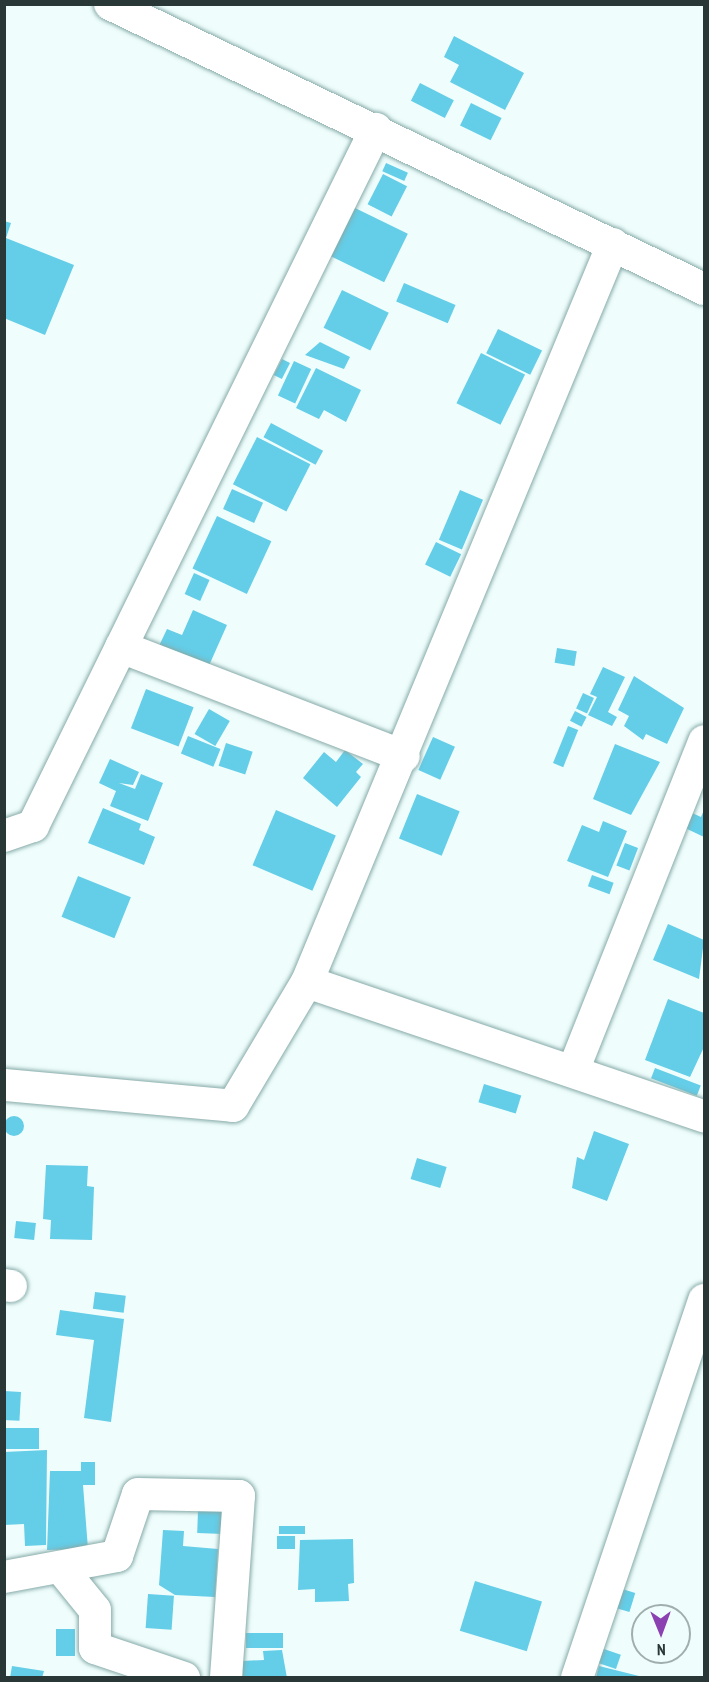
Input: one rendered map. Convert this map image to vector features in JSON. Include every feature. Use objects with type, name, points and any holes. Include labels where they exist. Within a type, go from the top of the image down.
[{"type":"street","points":[[110,4],[376,129],[705,289]]},
{"type":"street","points":[[4,837],[33,826],[376,129]]},
{"type":"street","points":[[4,1085],[234,1106],[307,982],[404,756],[614,244]]},
{"type":"street","points":[[121,647],[404,756]]},
{"type":"street","points":[[573,1071],[705,741]]},
{"type":"street","points":[[307,982],[705,1116]]},
{"type":"street","points":[[577,1677],[705,1300]]},
{"type":"street","points":[[4,1577],[117,1556],[138,1494],[239,1496],[226,1677]]},
{"type":"street","points":[[60,1567],[95,1610],[95,1648],[184,1677]]},
{"type":"building","points":[[454,36],[524,73],[505,110],[450,82],[459,65],[444,57]]},
{"type":"building","points":[[420,83],[454,100],[445,118],[411,101]]},
{"type":"building","points":[[471,103],[502,118],[491,140],[460,125]]},
{"type":"building","points":[[386,163],[408,173],[404,181],[382,171]]},
{"type":"building","points":[[383,174],[407,186],[392,217],[368,204]]},
{"type":"building","points":[[353,207],[408,234],[384,282],[329,256]]},
{"type":"building","points":[[4,221],[11,223],[6,238],[74,265],[45,335],[4,318]]},
{"type":"building","points":[[404,283],[456,305],[448,323],[396,301]]},
{"type":"building","points":[[342,290],[389,313],[370,351],[324,328]]},
{"type":"building","points":[[498,329],[542,350],[530,375],[486,353]]},
{"type":"building","points":[[320,342],[350,357],[344,369],[305,355]]},
{"type":"building","points":[[481,353],[525,374],[500,425],[456,403]]},
{"type":"building","points":[[282,359],[290,363],[282,379],[274,375]]},
{"type":"building","points":[[294,361],[311,369],[295,403],[278,395]]},
{"type":"building","points":[[316,368],[361,390],[346,422],[324,410],[319,419],[296,408]]},
{"type":"building","points":[[271,423],[323,451],[316,465],[263,437]]},
{"type":"building","points":[[257,437],[310,464],[286,511],[233,484]]},
{"type":"building","points":[[232,489],[263,503],[254,523],[223,509]]},
{"type":"building","points":[[460,490],[483,500],[462,549],[439,540]]},
{"type":"building","points":[[217,516],[271,541],[247,594],[192,569]]},
{"type":"building","points":[[436,542],[461,554],[450,577],[425,564]]},
{"type":"building","points":[[194,573],[210,580],[200,601],[185,594]]},
{"type":"building","points":[[193,610],[227,625],[207,670],[158,648],[167,629],[182,635]]},
{"type":"building","points":[[557,648],[577,651],[574,666],[555,663]]},
{"type":"building","points":[[603,667],[625,677],[608,712],[617,717],[612,726],[588,715],[597,697],[590,694]]},
{"type":"building","points":[[634,676],[684,708],[667,744],[646,734],[643,740],[624,726],[629,716],[618,710]]},
{"type":"building","points":[[146,689],[194,707],[179,746],[131,728]]},
{"type":"building","points":[[583,693],[594,698],[587,713],[576,709]]},
{"type":"building","points":[[209,709],[230,721],[215,746],[194,734]]},
{"type":"building","points":[[575,711],[587,717],[582,727],[570,721]]},
{"type":"building","points":[[568,726],[578,730],[563,767],[553,763]]},
{"type":"building","points":[[188,736],[220,749],[213,767],[181,754]]},
{"type":"building","points":[[433,737],[455,747],[440,780],[418,770]]},
{"type":"building","points":[[226,743],[253,752],[245,774],[219,766]]},
{"type":"building","points":[[615,744],[660,762],[631,815],[593,799]]},
{"type":"building","points":[[345,750],[363,764],[356,772],[361,777],[337,807],[303,778],[324,752],[336,762]]},
{"type":"building","points":[[110,759],[139,772],[133,785],[119,783],[135,789],[141,774],[163,783],[148,821],[110,806],[116,791],[99,783]]},
{"type":"building","points":[[417,794],[460,811],[442,856],[399,839]]},
{"type":"building","points":[[103,808],[141,824],[139,830],[155,837],[144,865],[88,843]]},
{"type":"building","points":[[276,810],[336,835],[312,891],[253,865]]},
{"type":"building","points":[[704,810],[704,837],[683,827],[690,812],[701,817]]},
{"type":"building","points":[[603,821],[627,831],[608,877],[567,861],[582,825],[599,832]]},
{"type":"building","points":[[625,843],[638,848],[629,870],[616,865]]},
{"type":"building","points":[[592,875],[614,883],[610,894],[588,886]]},
{"type":"building","points":[[78,876],[131,897],[114,938],[62,917]]},
{"type":"building","points":[[668,924],[704,940],[699,979],[653,960]]},
{"type":"building","points":[[668,999],[704,1013],[704,1047],[690,1077],[645,1060]]},
{"type":"building","points":[[655,1068],[701,1086],[697,1096],[651,1078]]},
{"type":"building","points":[[484,1084],[521,1095],[516,1114],[478,1102]]},
{"type":"building","points":[[14,1116],[21,1119],[24,1126],[21,1133],[14,1136],[7,1133],[4,1126],[7,1119]]},
{"type":"building","points":[[594,1131],[629,1144],[607,1201],[572,1188],[577,1157],[584,1160]]},
{"type":"building","points":[[417,1158],[447,1167],[440,1188],[411,1179]]},
{"type":"building","points":[[46,1165],[88,1166],[87,1186],[94,1187],[92,1240],[50,1239],[51,1220],[43,1219]]},
{"type":"building","points":[[16,1221],[36,1223],[34,1240],[14,1238]]},
{"type":"building","points":[[95,1292],[126,1296],[124,1313],[93,1309]]},
{"type":"building","points":[[60,1310],[124,1319],[111,1422],[84,1418],[94,1340],[56,1335]]},
{"type":"building","points":[[4,1391],[21,1392],[19,1421],[4,1420]]},
{"type":"building","points":[[5,1428],[39,1428],[39,1449],[5,1449]]},
{"type":"building","points":[[47,1450],[46,1545],[25,1546],[24,1524],[4,1525],[4,1452]]},
{"type":"building","points":[[81,1462],[95,1462],[95,1485],[83,1485],[88,1549],[47,1550],[50,1471],[81,1471]]},
{"type":"building","points":[[198,1510],[224,1511],[223,1534],[197,1533]]},
{"type":"building","points":[[279,1526],[305,1526],[305,1534],[279,1534]]},
{"type":"building","points":[[163,1530],[184,1531],[183,1546],[218,1549],[215,1597],[175,1595],[159,1585]]},
{"type":"building","points":[[277,1536],[295,1536],[295,1549],[277,1549]]},
{"type":"building","points":[[353,1539],[354,1583],[348,1584],[349,1601],[315,1602],[315,1589],[298,1590],[300,1540]]},
{"type":"building","points":[[475,1581],[542,1601],[527,1651],[460,1631]]},
{"type":"building","points":[[619,1588],[635,1593],[629,1612],[613,1607]]},
{"type":"building","points":[[148,1594],[174,1596],[172,1630],[146,1628]]},
{"type":"building","points":[[56,1629],[75,1629],[75,1656],[56,1656]]},
{"type":"building","points":[[246,1633],[283,1633],[283,1648],[246,1648]]},
{"type":"building","points":[[601,1648],[621,1655],[616,1669],[596,1662]]},
{"type":"building","points":[[282,1650],[287,1678],[243,1678],[242,1661],[264,1660],[263,1651]]},
{"type":"building","points":[[12,1666],[44,1671],[42,1678],[10,1678]]},
{"type":"building","points":[[599,1666],[639,1676],[639,1678],[596,1678]]}]
